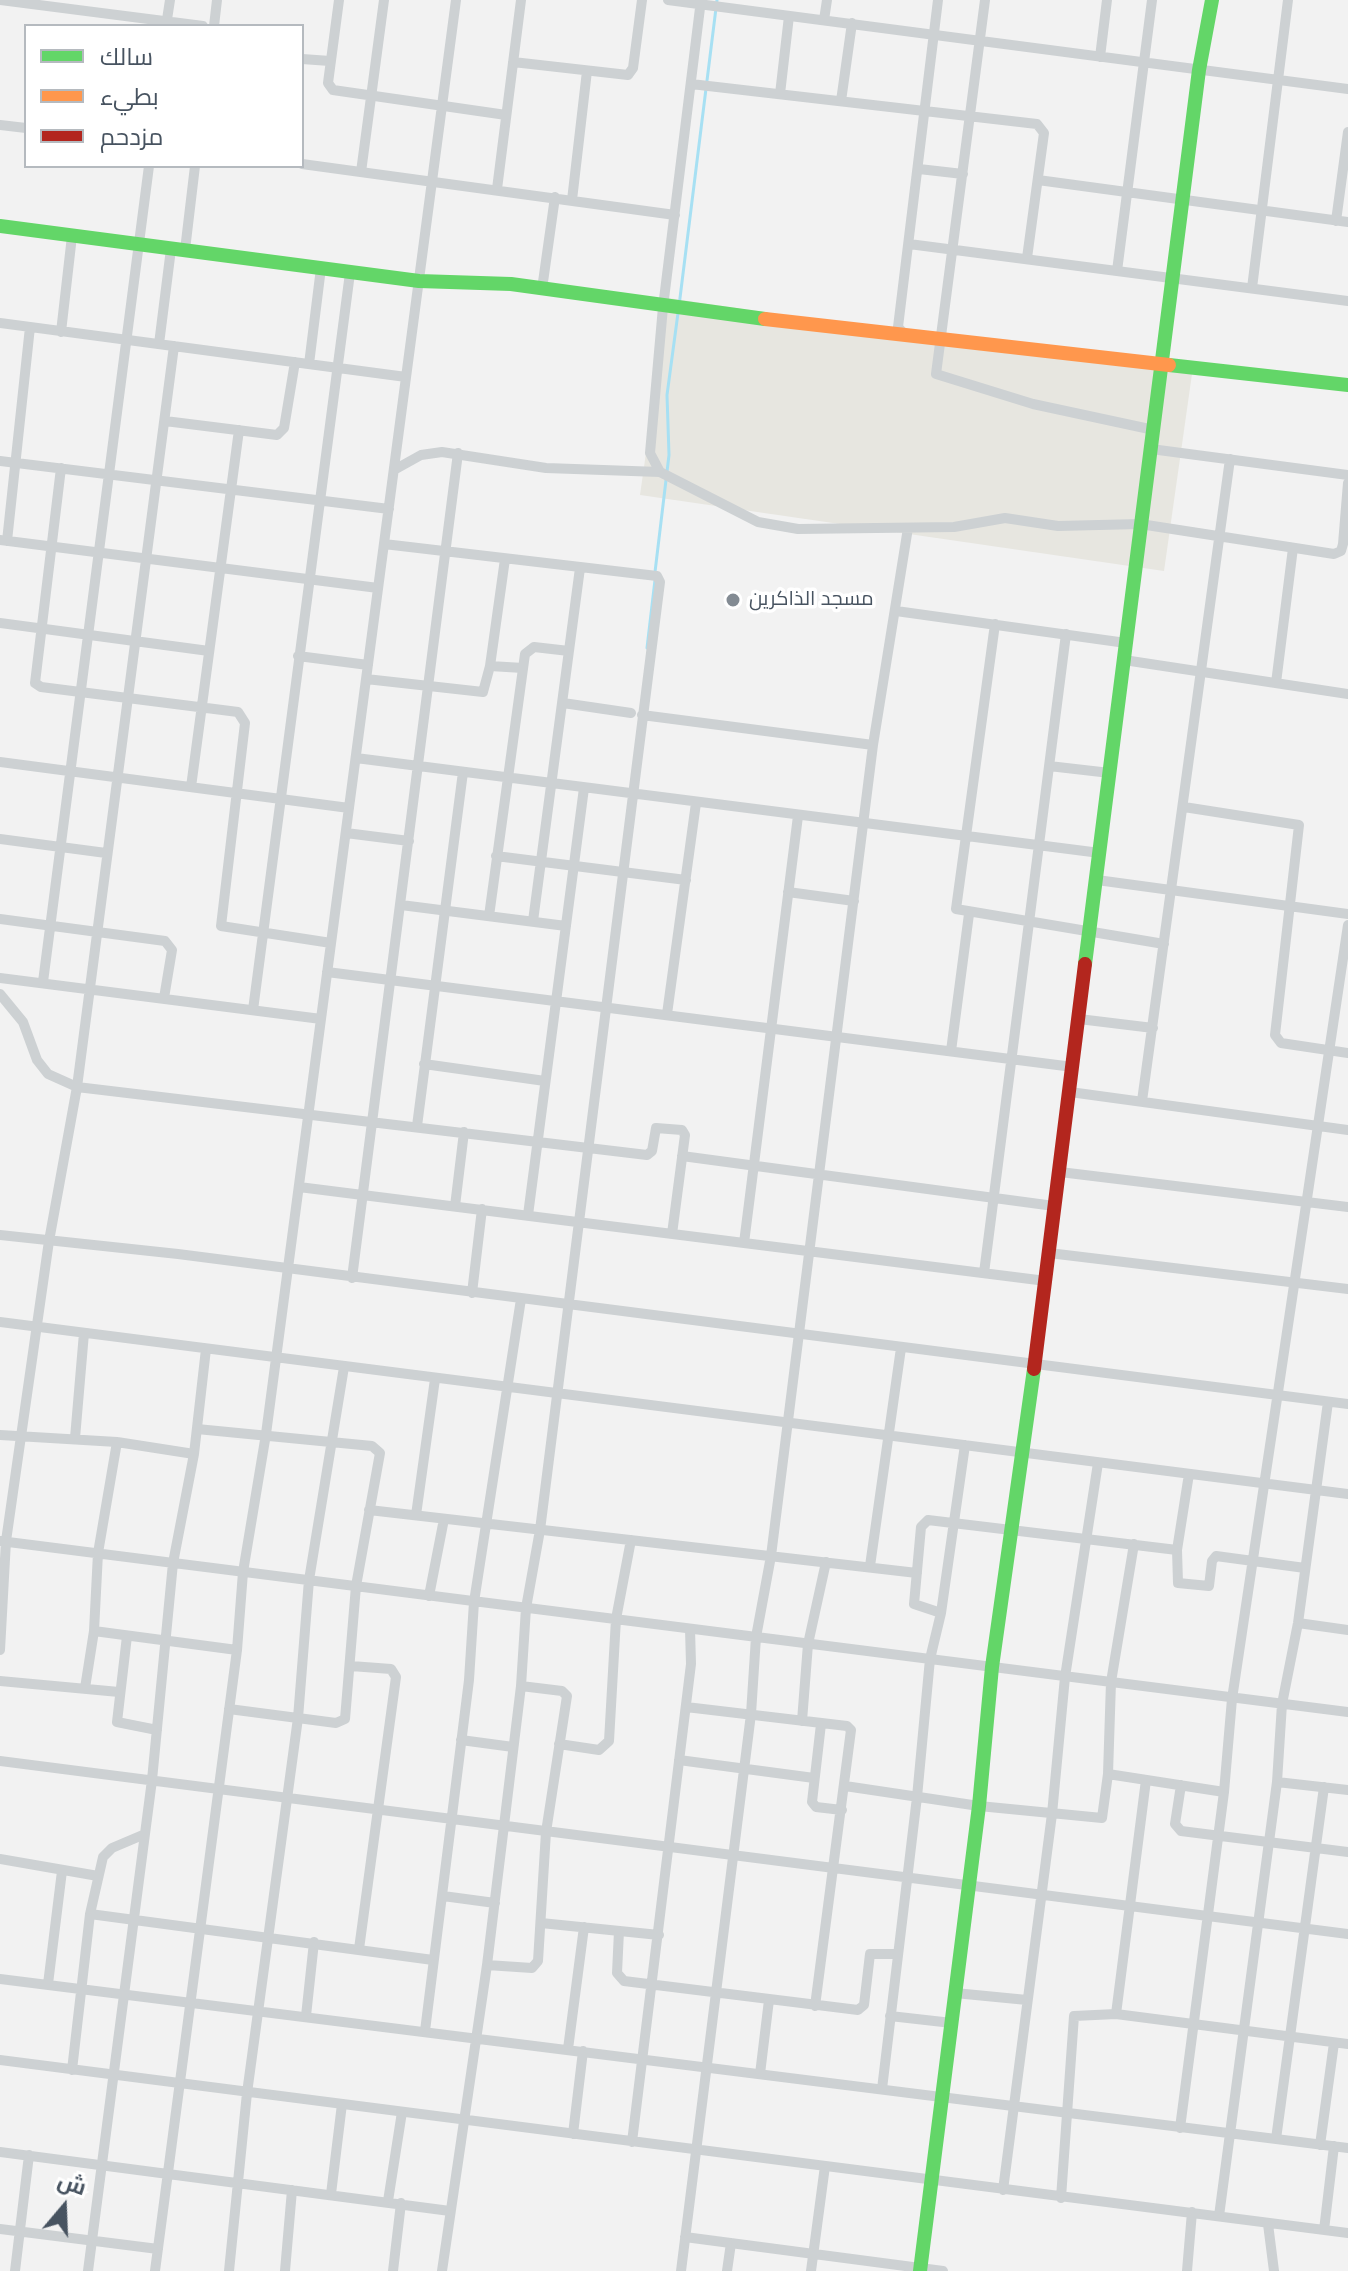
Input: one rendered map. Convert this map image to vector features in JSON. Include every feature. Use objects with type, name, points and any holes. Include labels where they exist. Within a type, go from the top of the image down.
[{"type":"street","points":[[0,0],[42,3],[166,24],[170,0]]},
{"type":"street","points":[[214,24],[217,0]]},
{"type":"street","points":[[339,0],[328,83],[333,90],[506,115]]},
{"type":"street","points":[[361,172],[384,0]]},
{"type":"street","points":[[155,2271],[237,1650],[243,1572],[266,1434],[456,0]]},
{"type":"street","points":[[497,189],[521,0]]},
{"type":"street","points":[[513,62],[628,75],[632,72],[642,0]]},
{"type":"street","points":[[668,0],[764,6],[789,16],[1348,89]]},
{"type":"street","points":[[824,20],[827,0]]},
{"type":"street","points":[[905,335],[898,327],[938,0]]},
{"type":"street","points":[[985,0],[935,369],[941,377],[1033,404],[1154,430]]},
{"type":"street","points":[[1100,57],[1107,0]]},
{"type":"street","points":[[1117,271],[1152,0]]},
{"type":"street","points":[[920,2269],[979,1806],[992,1667],[1014,1530],[1140,524],[1199,70],[1212,0]]},
{"type":"street","points":[[1252,288],[1288,0]]},
{"type":"street","points":[[660,472],[650,453],[663,307],[701,2]]},
{"type":"street","points":[[780,94],[789,16]]},
{"type":"street","points":[[841,101],[852,23]]},
{"type":"street","points":[[304,59],[330,61]]},
{"type":"street","points":[[572,200],[587,71]]},
{"type":"street","points":[[691,84],[924,110],[1042,128],[1027,258]]},
{"type":"street","points":[[0,125],[24,128]]},
{"type":"street","points":[[1038,180],[1182,202],[1342,221],[1348,132]]},
{"type":"street","points":[[304,164],[675,215]]},
{"type":"street","points":[[43,982],[149,168]]},
{"type":"street","points":[[159,344],[195,168]]},
{"type":"street","points":[[919,169],[963,174]]},
{"type":"street","points":[[542,289],[555,197]]},
{"type":"street","points":[[0,226],[350,273],[419,281],[463,280],[663,307],[1163,361],[1348,385]]},
{"type":"street","points":[[61,332],[72,236]]},
{"type":"street","points":[[909,244],[1348,301]]},
{"type":"street","points":[[309,364],[321,268]]},
{"type":"street","points":[[253,1010],[350,273]]},
{"type":"street","points":[[0,323],[406,377]]},
{"type":"street","points":[[30,327],[17,463],[4,540],[378,588]]},
{"type":"street","points":[[0,1650],[3,1541],[23,1437],[49,1241],[77,1087],[174,346]]},
{"type":"street","points":[[165,421],[277,435],[281,432],[295,362]]},
{"type":"street","points":[[191,787],[239,430]]},
{"type":"street","points":[[1151,449],[1348,475]]},
{"type":"street","points":[[394,470],[421,455],[458,453],[546,468],[660,472],[758,522],[798,529],[954,527],[1005,518],[1058,526],[1140,524],[1334,554],[1341,551],[1348,483]]},
{"type":"street","points":[[352,1278],[458,453]]},
{"type":"street","points":[[1142,1101],[1230,459]]},
{"type":"street","points":[[0,461],[389,509]]},
{"type":"street","points":[[61,468],[35,683],[81,692],[238,712],[244,717],[220,923],[224,928],[331,943]]},
{"type":"street","points":[[681,2271],[751,1714],[756,1637],[771,1556],[873,745],[908,528]]},
{"type":"street","points":[[384,544],[660,579],[637,714],[622,872],[540,1530],[526,1608],[521,1686],[495,1903],[442,2271]]},
{"type":"street","points":[[1276,683],[1293,548]]},
{"type":"street","points":[[366,679],[483,692],[490,666],[505,559]]},
{"type":"street","points":[[533,921],[580,568]]},
{"type":"street","points":[[896,611],[1126,643]]},
{"type":"street","points":[[0,623],[209,651]]},
{"type":"street","points":[[995,624],[955,905],[959,912],[969,914],[1164,944]]},
{"type":"street","points":[[984,1273],[1066,634]]},
{"type":"street","points":[[489,916],[525,654],[534,647],[569,651]]},
{"type":"street","points":[[298,656],[368,665]]},
{"type":"street","points":[[1124,660],[1348,694]]},
{"type":"street","points":[[490,666],[523,668]]},
{"type":"street","points":[[563,703],[873,745]]},
{"type":"street","points":[[356,758],[1100,853]]},
{"type":"street","points":[[0,762],[349,808]]},
{"type":"street","points":[[1049,766],[1110,773]]},
{"type":"street","points":[[417,1126],[463,772]]},
{"type":"street","points":[[528,1215],[584,788]]},
{"type":"street","points":[[667,1014],[696,803]]},
{"type":"street","points":[[1184,807],[1299,825],[1275,1035],[1281,1043],[1348,1053]]},
{"type":"street","points":[[744,1243],[798,816]]},
{"type":"street","points":[[346,833],[409,841]]},
{"type":"street","points":[[0,839],[106,853]]},
{"type":"street","points":[[496,856],[686,880]]},
{"type":"street","points":[[1097,880],[1348,914]]},
{"type":"street","points":[[788,892],[854,901]]},
{"type":"street","points":[[401,905],[566,926]]},
{"type":"street","points":[[951,1051],[969,914]]},
{"type":"street","points":[[0,919],[169,945],[172,950],[164,998]]},
{"type":"street","points":[[1180,2128],[1224,1792],[1232,1699],[1348,925]]},
{"type":"street","points":[[327,972],[1073,1067]]},
{"type":"street","points":[[0,978],[321,1019]]},
{"type":"street","points":[[0,994],[23,1022],[43,1069],[53,1078],[77,1087],[647,1155],[659,1127],[684,1132],[672,1234]]},
{"type":"street","points":[[1079,1019],[1153,1028]]},
{"type":"street","points":[[424,1064],[545,1081]]},
{"type":"street","points":[[1070,1092],[1348,1130]]},
{"type":"street","points":[[455,1206],[464,1132]]},
{"type":"street","points":[[682,1156],[1054,1206]]},
{"type":"street","points":[[1060,1172],[1348,1207]]},
{"type":"street","points":[[299,1187],[1046,1281]]},
{"type":"street","points":[[472,1293],[482,1209]]},
{"type":"street","points":[[0,1235],[1348,1404]]},
{"type":"street","points":[[1049,1253],[1348,1289]]},
{"type":"street","points":[[425,2031],[452,1819],[474,1602],[510,1387],[521,1299]]},
{"type":"street","points":[[0,1322],[1348,1494]]},
{"type":"street","points":[[75,1438],[84,1333]]},
{"type":"street","points":[[870,1566],[901,1348]]},
{"type":"street","points":[[88,2271],[152,1780],[173,1563],[194,1454],[206,1349]]},
{"type":"street","points":[[229,2271],[247,2093],[298,1718],[309,1580],[344,1367]]},
{"type":"street","points":[[416,1515],[435,1379]]},
{"type":"street","points":[[1219,2216],[1277,1782],[1282,1704],[1298,1623],[1328,1402]]},
{"type":"street","points":[[197,1429],[334,1441],[372,1446],[380,1453],[356,1586],[351,1666],[342,1722],[229,1709]]},
{"type":"street","points":[[0,1435],[117,1442],[194,1454]]},
{"type":"street","points":[[85,1688],[94,1631],[98,1553],[117,1442]]},
{"type":"street","points":[[882,2089],[930,1659],[941,1613],[965,1445]]},
{"type":"street","points":[[1003,2190],[1052,1814],[1065,1677],[1089,1539],[1098,1463]]},
{"type":"street","points":[[1189,1474],[1177,1550],[1176,1578],[1182,1586],[1209,1586],[1212,1561],[1216,1556],[1305,1568]]},
{"type":"street","points":[[369,1510],[917,1573]]},
{"type":"street","points":[[429,1596],[444,1519]]},
{"type":"street","points":[[941,1613],[914,1604],[923,1522],[954,1523],[1177,1550]]},
{"type":"street","points":[[559,1744],[599,1750],[609,1741],[616,1619],[631,1540]]},
{"type":"street","points":[[3,1541],[1348,1712]]},
{"type":"street","points":[[845,1786],[979,1806],[1102,1818],[1108,1774],[1111,1682],[1134,1544]]},
{"type":"street","points":[[802,1721],[808,1644],[826,1562]]},
{"type":"street","points":[[1298,1623],[1348,1630]]},
{"type":"street","points":[[632,2142],[691,1664],[690,1629]]},
{"type":"street","points":[[94,1631],[237,1650]]},
{"type":"street","points":[[127,1636],[118,1724],[157,1730]]},
{"type":"street","points":[[351,1666],[391,1669],[396,1677],[359,1949]]},
{"type":"street","points":[[0,1681],[119,1692]]},
{"type":"street","points":[[487,1965],[532,1968],[536,1965],[546,1832],[566,1693],[521,1686]]},
{"type":"street","points":[[686,1707],[851,1730],[815,2006]]},
{"type":"street","points":[[821,1724],[813,1806],[842,1810]]},
{"type":"street","points":[[461,1740],[513,1747]]},
{"type":"street","points":[[679,1760],[814,1778]]},
{"type":"street","points":[[0,1761],[1348,1934]]},
{"type":"street","points":[[1108,1774],[1224,1792]]},
{"type":"street","points":[[1116,2014],[1146,1780]]},
{"type":"street","points":[[1277,1782],[1348,1790]]},
{"type":"street","points":[[1181,1785],[1177,1829],[1218,1838],[1348,1852]]},
{"type":"street","points":[[1276,2139],[1324,1787]]},
{"type":"street","points":[[72,2070],[90,1914],[98,1876],[106,1852],[145,1834]]},
{"type":"street","points":[[0,1859],[98,1876]]},
{"type":"street","points":[[48,1984],[62,1871]]},
{"type":"street","points":[[443,1896],[495,1903]]},
{"type":"street","points":[[90,1914],[433,1960]]},
{"type":"street","points":[[541,1923],[659,1935]]},
{"type":"street","points":[[568,2049],[584,1927]]},
{"type":"street","points":[[619,1931],[619,1978],[651,1985],[815,2006],[862,2009],[870,1954],[897,1954]]},
{"type":"street","points":[[306,2016],[314,1942]]},
{"type":"street","points":[[0,1979],[81,1986],[1348,2148]]},
{"type":"street","points":[[955,1993],[1027,2000]]},
{"type":"street","points":[[760,2074],[769,2000]]},
{"type":"street","points":[[1061,2198],[1071,2021],[1079,2014],[1116,2014],[1348,2044]]},
{"type":"street","points":[[890,2016],[952,2023]]},
{"type":"street","points":[[1320,2145],[1334,2043]]},
{"type":"street","points":[[573,2134],[583,2051]]},
{"type":"street","points":[[0,2060],[1348,2233]]},
{"type":"street","points":[[331,2194],[342,2104]]},
{"type":"street","points":[[388,2201],[402,2112]]},
{"type":"street","points":[[1324,2230],[1334,2146]]},
{"type":"street","points":[[0,2152],[450,2211]]},
{"type":"street","points":[[15,2271],[29,2155]]},
{"type":"street","points":[[811,2271],[825,2166]]},
{"type":"street","points":[[285,2271],[292,2190]]},
{"type":"street","points":[[393,2271],[401,2203]]},
{"type":"street","points":[[1187,2271],[1192,2212]]},
{"type":"street","points":[[1268,2224],[1274,2271]]},
{"type":"street","points":[[0,2229],[158,2249]]},
{"type":"street","points":[[685,2237],[814,2254],[857,2265],[943,2271]]},
{"type":"street","points":[[727,2271],[731,2243]]},
{"type":"shaded area","points":[[668,298],[1192,374],[1164,571],[640,495]]},
{"type":"waterway","points":[[679,306],[717,0]]},
{"type":"waterway","points":[[655,572],[669,455],[667,395],[678,313]]},
{"type":"waterway","points":[[647,648],[655,580]]},
{"type":"traffic: fast","points":[[1085,964],[1199,70],[1212,0]]},
{"type":"traffic: fast","points":[[0,226],[419,281],[511,284],[765,319]]},
{"type":"traffic: fast","points":[[1169,365],[1348,385]]},
{"type":"traffic: fast","points":[[920,2271],[979,1806],[992,1667],[1034,1369]]},
{"type":"traffic: slow","points":[[765,319],[1169,365]]},
{"type":"traffic: jam","points":[[1034,1369],[1085,964]]},
{"type":"place","name":"مسجد الذاكرين","points":[[733,600]]}]
